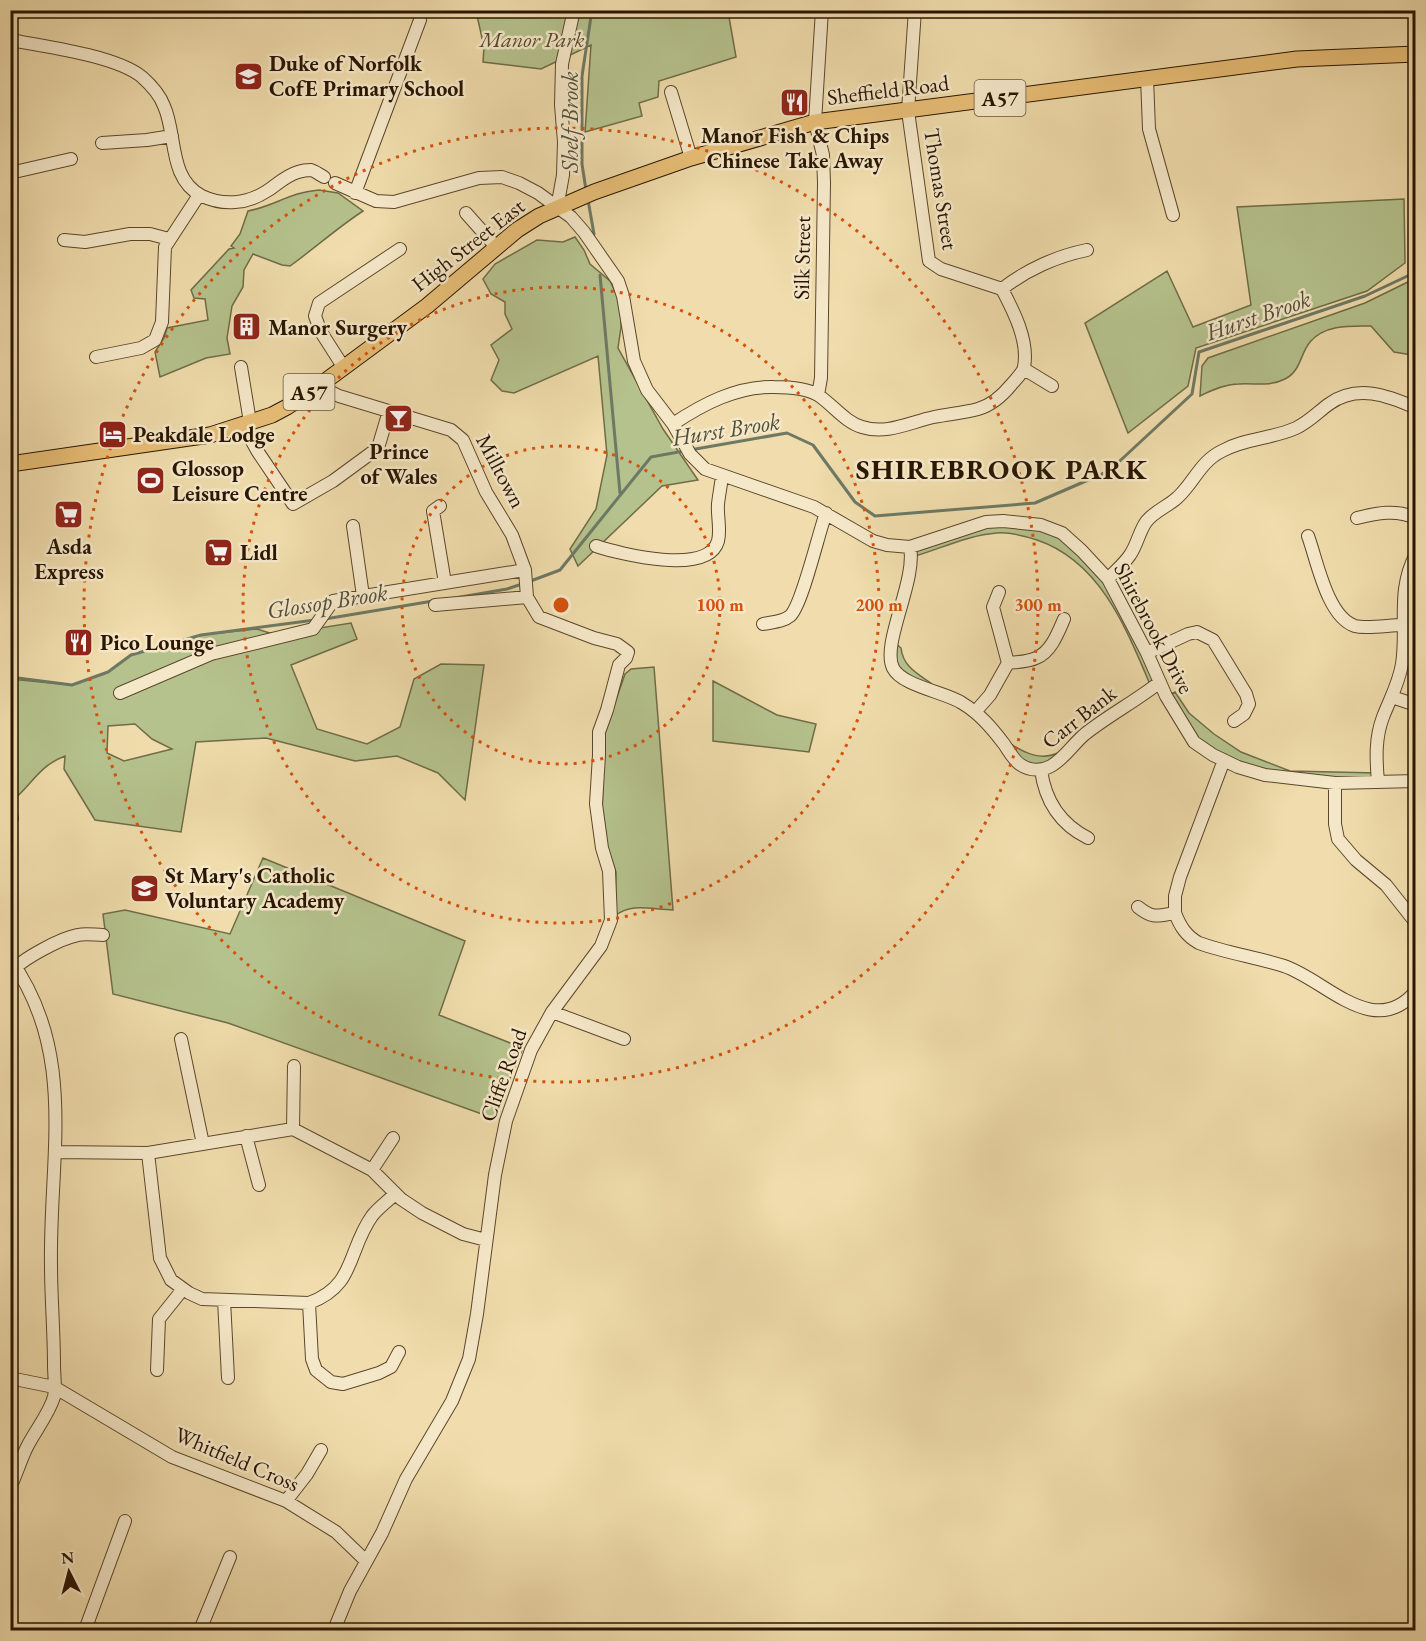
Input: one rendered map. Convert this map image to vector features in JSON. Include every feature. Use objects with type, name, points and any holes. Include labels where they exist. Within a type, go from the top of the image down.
[{"type":"main road","name":"Sheffield Road","points":[[557,208],[588,194],[691,158],[815,122],[1297,59],[1416,54]]},
{"type":"main road","name":"High Street East","points":[[10,464],[210,435],[287,408],[427,306],[517,230],[557,208]]},
{"type":"street","points":[[557,208],[563,175],[562,64],[574,10]]},
{"type":"street","name":"Silk Street","points":[[818,395],[821,378],[824,183],[822,155],[815,122],[822,10]]},
{"type":"street","points":[[908,111],[915,10]]},
{"type":"street","points":[[1415,10],[1416,39]]},
{"type":"street","points":[[355,193],[420,20]]},
{"type":"street","points":[[10,40],[107,60],[141,76],[155,90],[164,105],[181,174],[188,185],[199,195],[215,201],[234,203],[249,201],[285,177],[300,172],[311,170],[324,177]]},
{"type":"street","points":[[1148,78],[1149,129],[1173,215]]},
{"type":"street","points":[[671,92],[691,158]]},
{"type":"street","name":"Thomas Street","points":[[908,111],[928,261],[941,269],[1002,289]]},
{"type":"street","points":[[102,143],[147,141],[172,136]]},
{"type":"street","points":[[10,173],[71,159]]},
{"type":"street","name":"Shirebrook Drive","points":[[335,183],[376,201],[394,202],[479,178],[502,177],[529,188],[571,217],[618,281],[623,296],[634,360],[647,390],[673,423],[687,449],[705,469],[814,507],[873,540],[887,545],[910,548],[986,522],[1003,521],[1041,525],[1062,533],[1108,579],[1178,718],[1194,742],[1224,760],[1264,775],[1335,783],[1416,781]]},
{"type":"street","points":[[96,357],[141,348],[155,340],[162,322],[165,247],[199,195]]},
{"type":"street","points":[[466,213],[497,248]]},
{"type":"street","points":[[64,240],[85,242],[130,234],[150,234],[169,238]]},
{"type":"street","points":[[344,368],[321,332],[315,316],[319,303],[400,249]]},
{"type":"street","points":[[673,423],[723,396],[772,387],[797,388],[818,395],[838,413],[862,427],[885,430],[980,408],[1002,396],[1024,369],[1020,328],[1002,289],[1019,276],[1071,253],[1087,250]]},
{"type":"street","points":[[241,368],[246,424],[258,452],[293,504],[333,481],[378,448],[389,411]]},
{"type":"street","points":[[1024,369],[1052,386]]},
{"type":"street","name":"Milltown","points":[[324,382],[329,391],[339,396],[451,430],[463,440],[486,492],[512,535],[525,574],[527,596]]},
{"type":"street","points":[[1108,579],[1130,556],[1148,520],[1178,498],[1200,468],[1222,450],[1240,443],[1279,435],[1296,428],[1312,419],[1329,404],[1357,392],[1371,392],[1397,399],[1416,408]]},
{"type":"street","points":[[596,546],[629,556],[649,559],[701,557],[709,554],[718,543],[718,504],[722,476]]},
{"type":"street","points":[[440,506],[434,511],[445,583]]},
{"type":"street","points":[[1357,518],[1396,512],[1416,518]]},
{"type":"street","points":[[763,624],[780,621],[791,615],[796,607],[826,513]]},
{"type":"street","points":[[353,526],[363,596]]},
{"type":"street","points":[[1308,536],[1329,597],[1337,613],[1357,627],[1402,625]]},
{"type":"street","name":"Carr Bank","points":[[910,548],[912,557],[909,579],[891,652],[893,668],[903,679],[952,696],[976,711],[989,724],[1019,764],[1029,769],[1041,770],[1051,766],[1083,735],[1160,682]]},
{"type":"street","points":[[1378,782],[1377,738],[1402,664],[1404,589],[1416,554]]},
{"type":"street","points":[[120,693],[211,654],[313,629],[333,601],[445,583],[525,574]]},
{"type":"street","points":[[976,711],[990,695],[1008,663],[993,607],[999,592]]},
{"type":"street","points":[[435,605],[527,596]]},
{"type":"street","name":"Cliffe Road","points":[[334,1630],[365,1560],[382,1533],[406,1479],[452,1401],[470,1359],[495,1175],[506,1121],[531,1050],[552,1011],[602,946],[611,920],[609,871],[602,848],[596,804],[599,732],[620,665],[628,652],[617,644],[594,639],[539,617],[527,596]]},
{"type":"street","points":[[1008,663],[1036,658],[1046,651],[1057,637],[1064,619]]},
{"type":"street","points":[[1147,653],[1197,632],[1213,640],[1246,694],[1249,704],[1244,714],[1234,721]]},
{"type":"street","points":[[1392,697],[1416,705]]},
{"type":"street","points":[[1224,760],[1175,896],[1175,913],[1183,929],[1199,943],[1300,972],[1351,1005],[1367,1010],[1388,1010],[1401,1005],[1416,991]]},
{"type":"street","points":[[1041,770],[1044,788],[1052,807],[1074,831],[1088,838]]},
{"type":"street","points":[[1335,783],[1335,825],[1338,840],[1356,860],[1386,885],[1416,922]]},
{"type":"street","points":[[1138,907],[1155,917],[1175,913]]},
{"type":"street","points":[[10,1488],[26,1449],[54,1396],[51,1265],[57,1097],[51,1058],[40,1014],[12,966],[47,946],[72,936],[103,935]]},
{"type":"street","points":[[552,1011],[624,1039]]},
{"type":"street","points":[[181,1039],[203,1144]]},
{"type":"street","points":[[293,1129],[294,1066]]},
{"type":"street","points":[[55,1152],[148,1153],[293,1129],[372,1170],[395,1194],[434,1220],[464,1234],[486,1240]]},
{"type":"street","points":[[246,1136],[259,1185]]},
{"type":"street","points":[[372,1170],[393,1138]]},
{"type":"street","points":[[148,1153],[160,1258],[171,1280],[202,1299],[309,1303],[325,1297],[340,1284],[373,1215],[395,1194]]},
{"type":"street","points":[[157,1370],[159,1319],[183,1289]]},
{"type":"street","points":[[224,1300],[228,1378]]},
{"type":"street","points":[[309,1303],[312,1359],[316,1370],[331,1382],[343,1384],[379,1373],[391,1367],[399,1352]]},
{"type":"street","name":"Whitfield Cross","points":[[10,1378],[54,1387],[172,1457],[286,1501],[336,1532],[365,1560]]},
{"type":"street","points":[[286,1501],[307,1474],[321,1450]]},
{"type":"street","points":[[85,1630],[125,1521]]},
{"type":"street","points":[[200,1630],[230,1557]]},
{"type":"green space","name":"Manor Park","points":[[476,11],[728,11],[736,57],[659,81],[658,97],[639,103],[642,116],[585,132],[591,45],[541,69],[483,62],[484,47]]},
{"type":"green space","points":[[319,190],[338,193],[363,211],[290,266],[253,254],[244,270],[243,287],[232,306],[227,338],[230,354],[206,358],[160,377],[155,352],[167,328],[208,320],[205,299],[194,298],[191,290],[229,249],[234,248],[231,246],[240,234],[248,211],[299,193]]},
{"type":"green space","points":[[1404,199],[1405,263],[1367,291],[1196,348],[1188,386],[1128,433],[1085,323],[1167,271],[1193,327],[1251,305],[1237,207]]},
{"type":"green space","points":[[575,237],[590,264],[610,281],[621,304],[618,348],[663,429],[698,480],[662,486],[578,566],[570,549],[596,509],[607,455],[598,356],[514,393],[502,391],[491,380],[499,360],[491,345],[512,329],[505,314],[505,302],[491,294],[483,279],[495,264],[537,240],[563,242]]},
{"type":"green space","points":[[1414,279],[1416,281],[1416,352],[1412,355],[1394,352],[1371,326],[1339,327],[1316,336],[1310,342],[1294,372],[1285,379],[1268,384],[1229,385],[1200,396],[1202,366],[1208,358],[1365,303]]},
{"type":"green space","points":[[986,522],[1041,525],[1098,567],[1160,682],[1152,689],[1133,644],[1110,601],[1079,564],[1060,550],[1028,537],[997,533],[965,539],[912,557],[920,545]]},
{"type":"green space","points":[[351,623],[357,639],[291,665],[317,729],[367,744],[400,727],[414,679],[441,664],[484,665],[465,800],[438,773],[397,756],[355,761],[266,738],[196,742],[181,832],[95,820],[64,769],[65,756],[47,766],[10,802],[10,679],[72,685],[108,672],[131,655],[201,635],[257,629],[276,635]],"holes":[[[135,724],[152,739],[172,749],[124,761],[107,753],[108,726]]]},
{"type":"green space","points":[[893,641],[901,648],[908,665],[932,684],[934,690],[893,668]]},
{"type":"green space","points":[[654,667],[673,910],[635,908],[615,916],[616,872],[607,846],[602,818],[604,735],[625,674],[631,669]]},
{"type":"green space","points":[[713,681],[777,715],[816,724],[809,752],[713,741]]},
{"type":"green space","points":[[1175,692],[1189,713],[1214,734],[1241,752],[1290,771],[1377,773],[1378,782],[1265,775],[1194,742],[1166,696]]},
{"type":"green space","points":[[1011,744],[1034,755],[1047,756],[1060,752],[1062,757],[1029,769]]},
{"type":"green space","points":[[263,858],[465,941],[439,1015],[523,1048],[493,1118],[228,1023],[113,994],[103,914],[125,910],[230,934]]},
{"type":"waterway","name":"Shelf Brook","points":[[586,190],[582,164],[582,76],[592,10]]},
{"type":"waterway","name":"Shelf Brook","points":[[588,200],[594,234]]},
{"type":"waterway","name":"Hurst Brook","points":[[690,450],[787,433],[813,445],[855,502],[875,516],[1035,503],[1109,471],[1192,394],[1199,352],[1365,296],[1416,272]]},
{"type":"waterway","name":"Shelf Brook","points":[[600,275],[620,493]]},
{"type":"waterway","name":"Glossop Brook","points":[[528,582],[560,570],[651,457],[684,451]]},
{"type":"waterway","name":"Glossop Brook","points":[[455,598],[507,589],[522,584]]},
{"type":"waterway","name":"Glossop Brook","points":[[325,619],[433,601]]},
{"type":"waterway","name":"Glossop Brook","points":[[10,677],[72,685],[108,672],[131,655],[201,635],[315,620]]},
{"type":"place","name":"Duke of Norfolk CofE Primary School","points":[[248,76]]},
{"type":"place","name":"Manor Fish & Chips Chinese Take Away","points":[[795,103]]},
{"type":"place","name":"Manor Surgery","points":[[247,327]]},
{"type":"place","name":"Prince of Wales","points":[[399,419]]},
{"type":"place","name":"Peakdale Lodge","points":[[112,434]]},
{"type":"place","name":"Glossop Leisure Centre","points":[[151,481]]},
{"type":"place","name":"Asda Express","points":[[69,514]]},
{"type":"place","name":"Lidl","points":[[219,552]]},
{"type":"place","name":"Pico Lounge","points":[[79,642]]},
{"type":"place","name":"St Mary's Catholic Voluntary Academy","points":[[144,888]]},
{"type":"district","name":"SHIREBROOK PARK","points":[[1002,469]]}]
